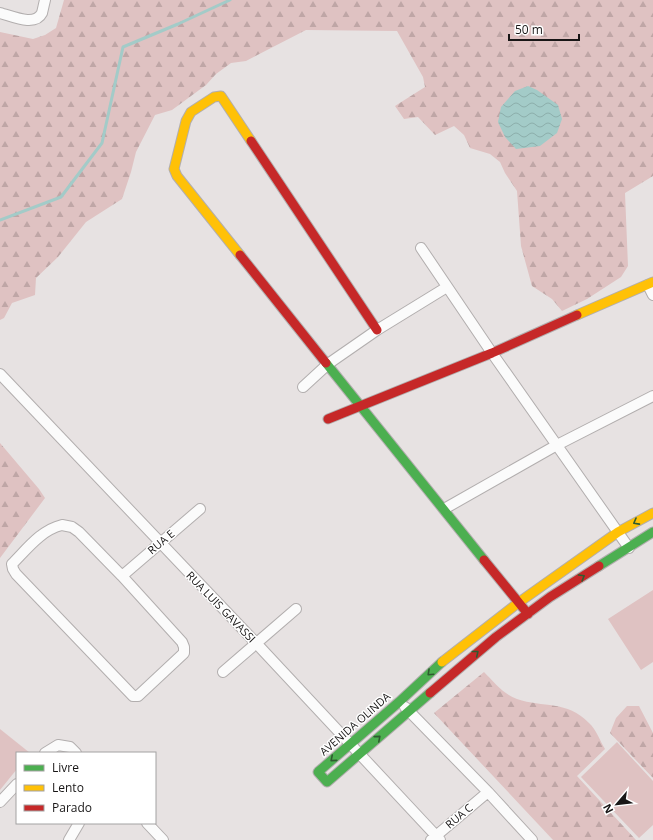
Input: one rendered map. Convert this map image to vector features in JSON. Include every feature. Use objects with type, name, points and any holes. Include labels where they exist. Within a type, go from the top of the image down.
[{"type":"street","points":[[0,13],[29,20],[36,19],[41,13],[45,0]]},
{"type":"street","points":[[377,330],[221,96],[214,97],[191,112],[186,121],[174,169],[177,176],[528,614]]},
{"type":"street","points":[[421,248],[492,353],[629,548]]},
{"type":"street","points":[[328,419],[492,353],[650,283],[653,295]]},
{"type":"street","points":[[303,387],[328,364],[377,330],[447,288]]},
{"type":"street","name":"RUA LUIS GAVASSI","points":[[0,374],[256,643],[436,838]]},
{"type":"street","points":[[444,509],[557,445],[653,396]]},
{"type":"street","name":"RUA E","points":[[122,576],[200,509]]},
{"type":"street","name":"AVENIDA OLINDA","points":[[653,513],[618,532],[518,603],[440,664],[399,702],[318,772],[327,782],[451,674],[496,637],[550,597],[653,532]]},
{"type":"street","points":[[62,525],[72,527],[79,532],[122,576],[184,646],[184,654],[138,696],[133,696],[16,574],[12,564],[45,531],[62,525]]},
{"type":"street","points":[[223,672],[296,609]]},
{"type":"street","points":[[399,702],[488,792],[532,840]]},
{"type":"street","points":[[47,752],[58,745],[70,748],[75,752]]},
{"type":"street","points":[[0,802],[16,785]]},
{"type":"street","name":"RUA C","points":[[436,838],[488,792]]},
{"type":"street","points":[[69,840],[78,824]]},
{"type":"street","points":[[147,824],[163,840]]},
{"type":"green space","points":[[64,0],[653,0],[653,176],[625,193],[628,266],[621,277],[587,299],[562,311],[552,299],[532,286],[521,246],[517,191],[505,173],[500,162],[490,154],[470,148],[464,135],[454,126],[435,135],[418,117],[404,119],[395,106],[425,87],[423,77],[397,31],[306,30],[246,61],[231,63],[216,74],[206,85],[172,110],[155,115],[136,152],[122,199],[86,222],[58,257],[36,278],[35,295],[12,303],[4,318],[0,320],[0,32],[33,39],[45,35],[56,28]]},
{"type":"green space","points":[[0,443],[45,498],[0,558]]},
{"type":"green space","points":[[653,590],[653,662],[641,670],[608,619]]},
{"type":"green space","points":[[484,672],[512,697],[527,702],[554,706],[572,711],[581,716],[591,726],[605,749],[577,776],[636,840],[553,840],[434,713]]},
{"type":"green space","points":[[627,706],[639,706],[653,733],[653,778],[610,733],[616,718]]},
{"type":"green space","points":[[0,729],[29,752],[16,752],[16,770],[0,790]]},
{"type":"green space","points":[[617,742],[653,781],[653,825],[639,838],[581,777]]},
{"type":"water","points":[[528,86],[537,90],[558,105],[562,119],[557,133],[540,146],[516,149],[505,137],[498,122],[501,107],[515,91]]},
{"type":"waterway","points":[[0,220],[61,197],[102,143],[123,47],[230,0]]},
{"type":"traffic: fast","points":[[326,363],[484,560]]},
{"type":"traffic: fast","points":[[599,566],[653,532]]},
{"type":"traffic: fast","points":[[430,693],[327,782],[318,772],[399,702],[442,662]]},
{"type":"traffic: slow","points":[[240,255],[177,176],[174,169],[186,121],[191,112],[214,97],[221,96],[251,141]]},
{"type":"traffic: slow","points":[[577,315],[653,282]]},
{"type":"traffic: slow","points":[[442,662],[518,603],[618,532],[653,513]]},
{"type":"traffic: jam","points":[[251,141],[377,330]]},
{"type":"traffic: jam","points":[[240,255],[326,363]]},
{"type":"traffic: jam","points":[[328,419],[492,353],[577,315]]},
{"type":"traffic: jam","points":[[484,560],[528,614]]},
{"type":"traffic: jam","points":[[430,693],[496,637],[550,597],[599,566]]}]
